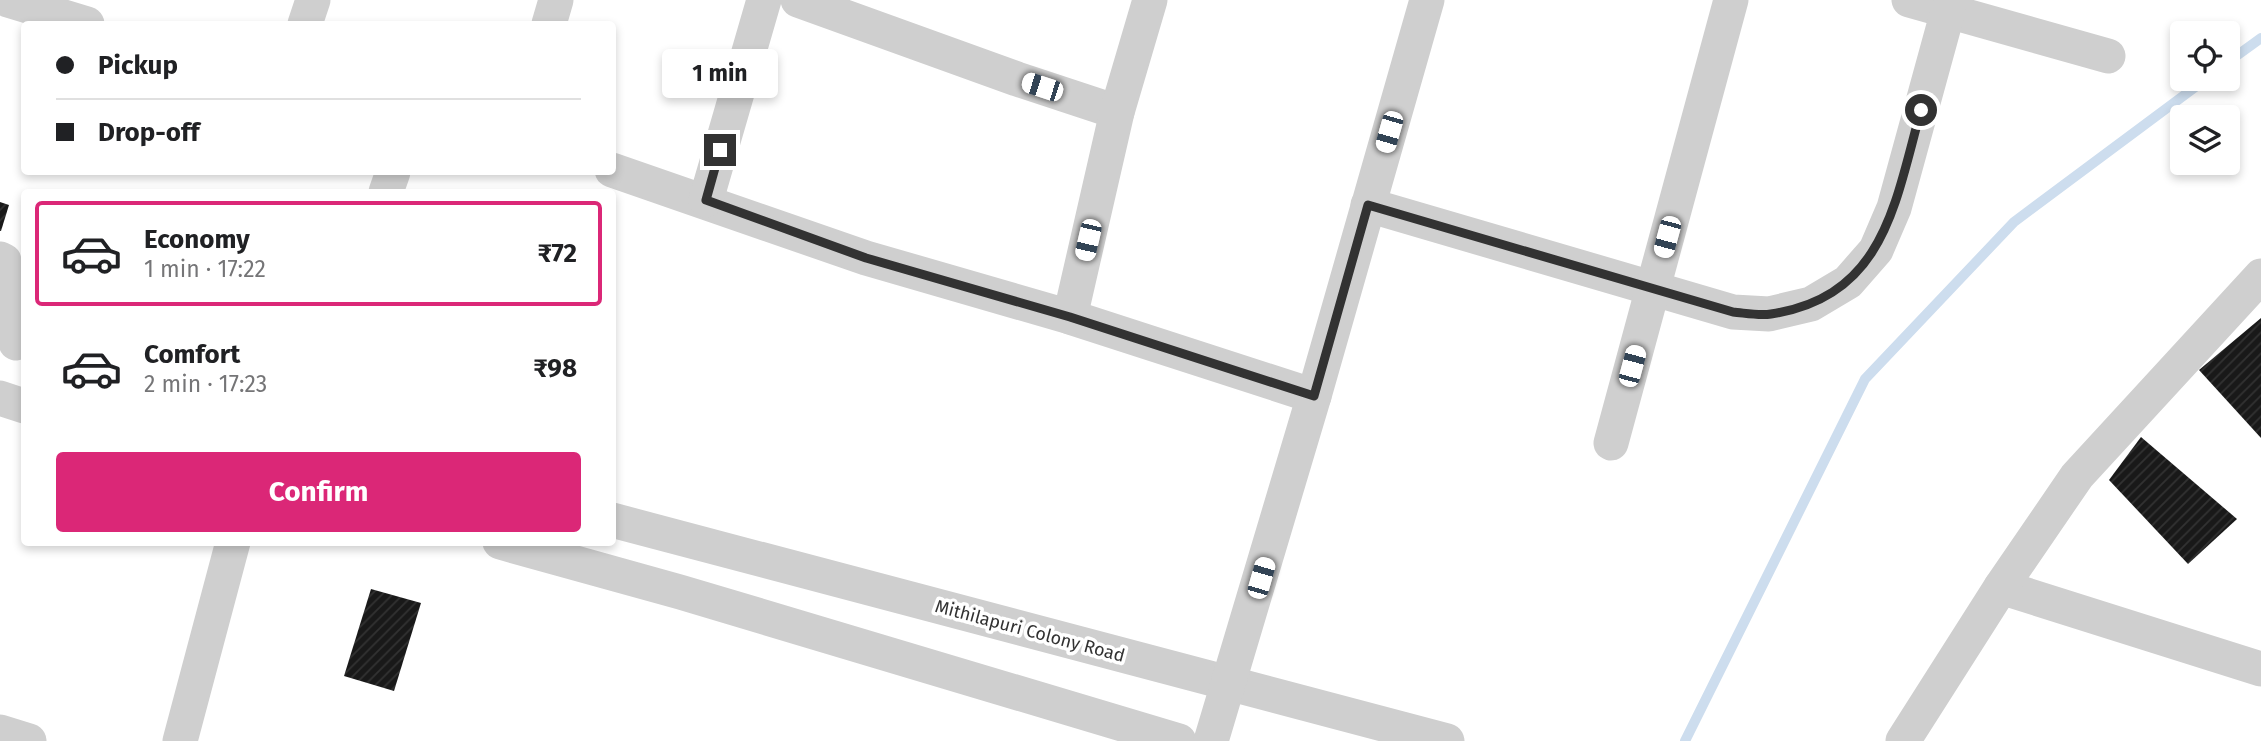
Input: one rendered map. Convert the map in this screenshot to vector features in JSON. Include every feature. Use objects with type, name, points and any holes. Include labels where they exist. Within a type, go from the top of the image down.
[{"type":"street","points":[[8,0],[77,21]]},
{"type":"street","points":[[306,21],[313,0]]},
{"type":"street","points":[[550,21],[556,0]]},
{"type":"street","points":[[706,200],[764,0]]},
{"type":"street","points":[[798,0],[1117,112]]},
{"type":"street","points":[[1070,317],[1117,112],[1150,0]]},
{"type":"street","points":[[1211,741],[1314,396],[1427,0]]},
{"type":"street","points":[[1611,443],[1731,0]]},
{"type":"street","points":[[1909,0],[2108,56]]},
{"type":"street","points":[[1368,205],[1733,312],[1769,314],[1811,304],[1849,282],[1876,250],[1894,208],[1948,11]]},
{"type":"street","points":[[616,171],[706,200],[866,258],[1070,317],[1314,396]]},
{"type":"street","points":[[0,259],[4,261],[14,342]]},
{"type":"street","points":[[1903,741],[2001,586],[2077,476],[2261,276]]},
{"type":"street","points":[[0,398],[21,405]]},
{"type":"street","name":"Mithilapuri Colony Road","points":[[616,521],[1447,741]]},
{"type":"street","points":[[180,741],[232,546]]},
{"type":"street","points":[[514,546],[680,592],[1179,741]]},
{"type":"street","points":[[2001,586],[2261,669]]},
{"type":"street","points":[[0,732],[29,741]]},
{"type":"building","points":[[0,202],[9,205],[1,231],[0,231]]},
{"type":"building","points":[[2261,318],[2261,438],[2199,370]]},
{"type":"building","points":[[2141,437],[2237,519],[2188,564],[2109,480]]},
{"type":"building","points":[[371,589],[421,603],[394,691],[344,676]]},
{"type":"waterway","points":[[2240,53],[2261,38]]},
{"type":"waterway","points":[[1685,741],[1865,379],[2014,222],[2190,91]]},
{"type":"route","points":[[720,150],[706,200],[866,258],[1070,317],[1314,396],[1368,205],[1733,312],[1769,314],[1811,304],[1849,282],[1876,250],[1894,208],[1921,110]]}]
